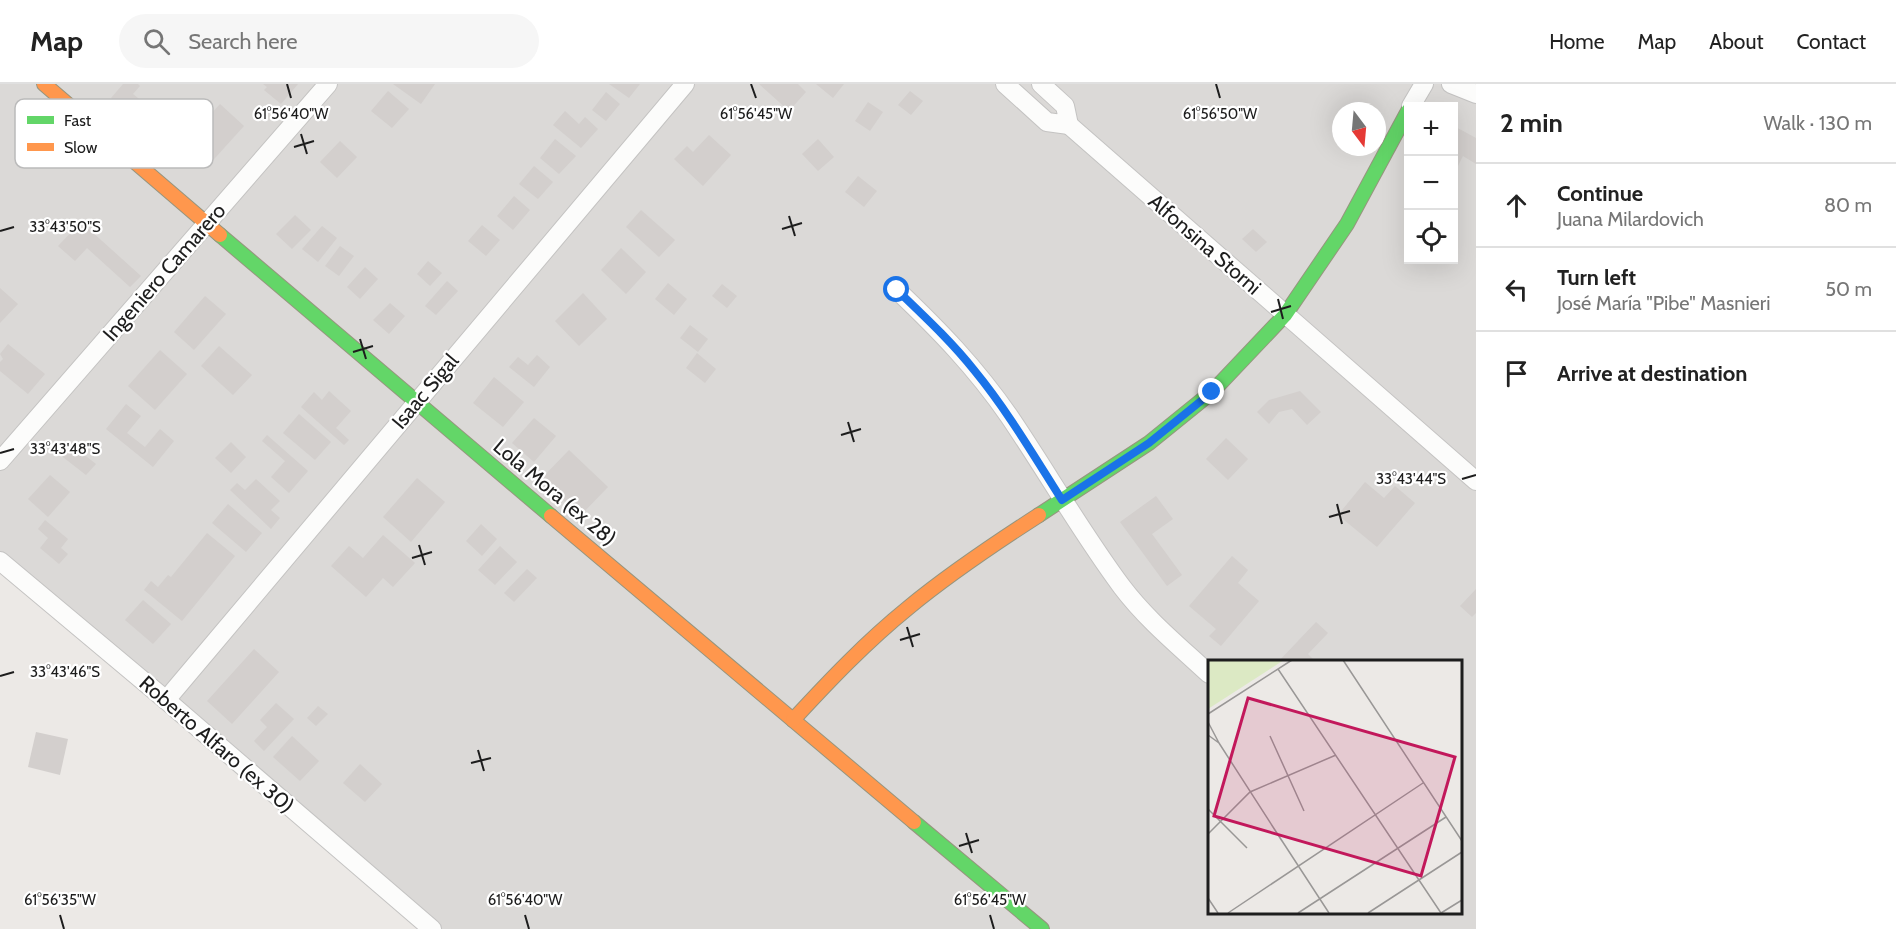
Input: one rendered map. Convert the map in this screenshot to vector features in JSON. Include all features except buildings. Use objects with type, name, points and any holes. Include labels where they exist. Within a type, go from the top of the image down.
[{"type":"street","name":"Lola Mora (ex 28)","points":[[44,84],[61,99]]},
{"type":"street","name":"Ingeniero Camarero","points":[[0,461],[328,84]]},
{"type":"street","name":"Isaac Sigal","points":[[166,700],[685,84]]},
{"type":"street","name":"Alfonsina Storni","points":[[1005,84],[1047,122],[1069,125],[1476,482]]},
{"type":"street","name":"Alfonsina Storni","points":[[1041,84],[1065,106],[1069,125]]},
{"type":"street","points":[[1413,102],[1424,84]]},
{"type":"street","points":[[1451,84],[1476,94]]},
{"type":"street","points":[[794,720],[838,671],[908,608],[981,552],[1149,443],[1212,392],[1285,315],[1347,224],[1404,118]]},
{"type":"street","name":"Lola Mora (ex 28)","points":[[141,168],[415,402],[1042,929]]},
{"type":"street","points":[[897,290],[947,338],[975,370],[1009,416],[1062,500],[1122,587],[1153,623],[1208,673]]},
{"type":"street","name":"Roberto Alfaro (ex 30)","points":[[0,561],[166,700],[432,929]]},
{"type":"shaded area","points":[[0,84],[1476,84],[1476,929],[432,929],[0,561]]},
{"type":"traffic: fast","points":[[1039,515],[1149,443],[1212,392],[1285,315],[1347,224],[1404,118]]},
{"type":"traffic: fast","points":[[220,235],[551,516]]},
{"type":"traffic: fast","points":[[914,822],[1042,929]]},
{"type":"traffic: slow","points":[[44,84],[61,99]]},
{"type":"traffic: slow","points":[[142,168],[220,235]]},
{"type":"traffic: slow","points":[[793,720],[834,676],[892,621],[939,583],[1039,515]]},
{"type":"traffic: slow","points":[[551,516],[914,822]]},
{"type":"route","points":[[897,290],[947,338],[975,370],[1009,416],[1062,500],[1149,443],[1212,392]]}]
